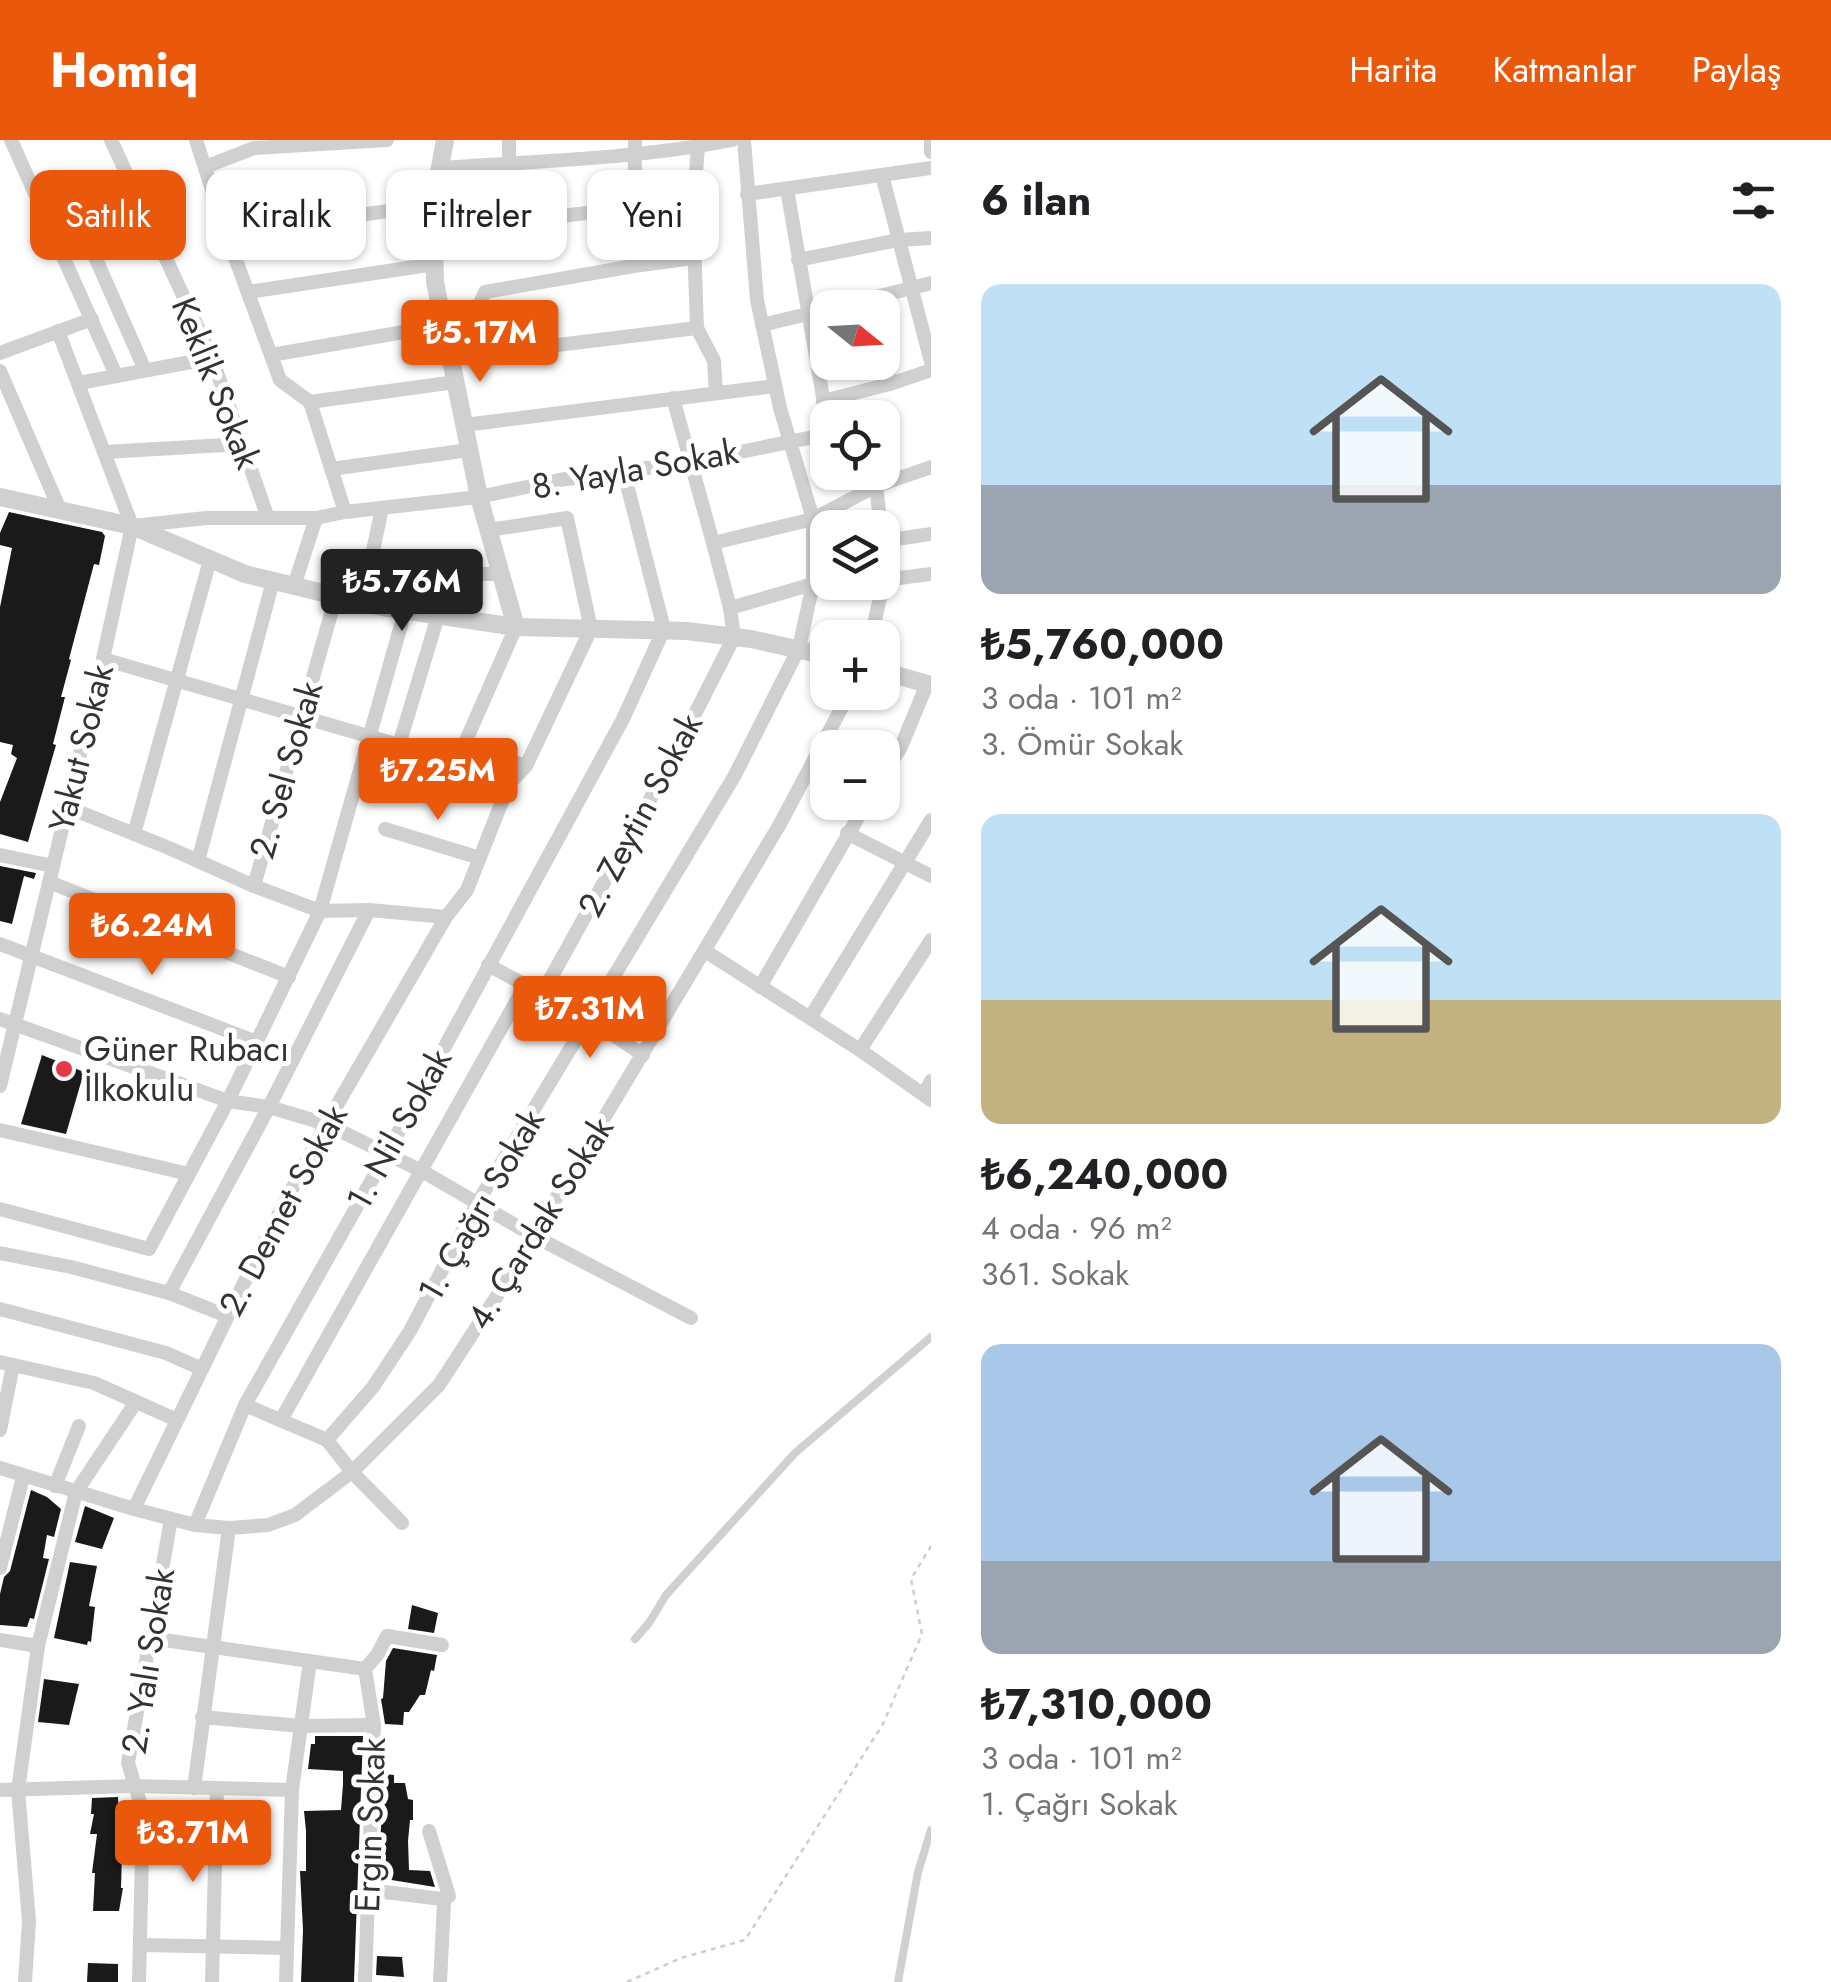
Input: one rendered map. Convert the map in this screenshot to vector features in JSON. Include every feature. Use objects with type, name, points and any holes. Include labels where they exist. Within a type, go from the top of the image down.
[{"type":"street","points":[[12,140],[30,181]]},
{"type":"street","name":"Keklik Sokak","points":[[111,140],[212,358],[268,518]]},
{"type":"street","points":[[196,140],[206,171]]},
{"type":"street","points":[[205,168],[254,148],[387,140]]},
{"type":"street","points":[[445,140],[440,168],[572,158],[635,147],[698,147],[732,140]]},
{"type":"street","points":[[508,163],[509,140]]},
{"type":"street","points":[[572,140],[572,158]]},
{"type":"street","name":"1. Çağrı Sokak","points":[[744,140],[757,300],[780,408],[810,510]]},
{"type":"street","points":[[931,140],[931,152]]},
{"type":"street","points":[[696,170],[698,147]]},
{"type":"street","points":[[747,194],[931,168]]},
{"type":"street","points":[[882,175],[931,362]]},
{"type":"street","points":[[787,189],[823,400]]},
{"type":"street","points":[[798,260],[898,240],[931,238]]},
{"type":"street","points":[[66,260],[116,375]]},
{"type":"street","points":[[96,260],[145,370]]},
{"type":"street","points":[[236,260],[280,380],[310,402],[344,512]]},
{"type":"street","points":[[434,260],[435,282],[479,496],[516,627],[445,788]]},
{"type":"street","points":[[634,260],[634,266]]},
{"type":"street","points":[[271,355],[442,318],[479,306],[485,292],[678,260]]},
{"type":"street","points":[[693,260],[697,328],[714,361],[716,393]]},
{"type":"street","points":[[248,292],[434,264]]},
{"type":"street","points":[[900,292],[931,284]]},
{"type":"street","points":[[762,325],[810,313]]},
{"type":"street","points":[[0,352],[92,318]]},
{"type":"street","points":[[450,358],[697,328]]},
{"type":"street","points":[[58,331],[132,526]]},
{"type":"street","points":[[80,383],[212,358]]},
{"type":"street","points":[[827,400],[931,370]]},
{"type":"street","points":[[0,371],[60,510]]},
{"type":"street","points":[[889,380],[890,384]]},
{"type":"street","points":[[310,402],[455,382]]},
{"type":"street","points":[[464,425],[776,386]]},
{"type":"street","points":[[673,398],[714,544],[734,637]]},
{"type":"street","name":"8. Yayla Sokak","points":[[132,526],[206,518],[316,518],[691,462],[810,437]]},
{"type":"street","points":[[105,452],[242,444]]},
{"type":"street","points":[[331,469],[469,450]]},
{"type":"street","points":[[900,478],[931,467]]},
{"type":"street","points":[[624,472],[664,629]]},
{"type":"street","points":[[830,510],[868,490]]},
{"type":"street","points":[[2,503],[60,510],[132,526],[245,574],[405,611],[516,627],[664,629],[810,651]]},
{"type":"street","points":[[362,603],[382,508]]},
{"type":"street","points":[[294,586],[316,518]]},
{"type":"street","points":[[489,530],[567,518],[591,629]]},
{"type":"street","points":[[714,544],[810,520]]},
{"type":"street","name":"Yakut Sokak","points":[[0,1086],[7,1021],[31,955],[132,526]]},
{"type":"street","points":[[900,538],[931,534]]},
{"type":"street","points":[[134,834],[210,560]]},
{"type":"street","points":[[371,563],[425,574],[501,574]]},
{"type":"street","points":[[900,578],[931,574]]},
{"type":"street","points":[[198,861],[272,581]]},
{"type":"street","points":[[730,608],[810,585]]},
{"type":"street","name":"2. Sel Sokak","points":[[254,886],[336,596]]},
{"type":"street","name":"1. Çağrı Sokak","points":[[327,1440],[372,1387],[410,1331],[478,1202],[735,776],[799,648],[810,598]]},
{"type":"street","points":[[0,1209],[149,1249],[228,1101],[320,911],[405,611]]},
{"type":"street","points":[[103,659],[399,745],[438,616]]},
{"type":"street","name":"2. Demet Sokak","points":[[134,1509],[226,1316],[326,1124],[446,917],[467,890],[509,784],[526,766],[591,629]]},
{"type":"street","name":"1. Nil Sokak","points":[[195,1525],[245,1405],[622,720],[664,629]]},
{"type":"street","name":"2. Zeytin Sokak","points":[[543,992],[668,767],[734,637]]},
{"type":"street","points":[[900,677],[929,685],[900,750]]},
{"type":"street","name":"4. Çardak Sokak","points":[[0,1468],[195,1525],[229,1528],[268,1526],[295,1514],[352,1472],[438,1385],[534,1236],[780,824],[840,710]]},
{"type":"street","points":[[464,746],[526,766]]},
{"type":"street","points":[[67,808],[320,911],[369,910],[446,917]]},
{"type":"street","points":[[760,987],[856,820]]},
{"type":"street","points":[[810,1018],[931,820]]},
{"type":"street","points":[[384,829],[480,858]]},
{"type":"street","points":[[848,833],[931,876]]},
{"type":"street","points":[[0,854],[53,866]]},
{"type":"street","points":[[49,882],[289,977]]},
{"type":"street","points":[[168,1293],[369,910]]},
{"type":"street","points":[[860,1050],[931,940]]},
{"type":"street","points":[[0,944],[257,1042]]},
{"type":"street","points":[[705,951],[929,1092]]},
{"type":"street","points":[[488,965],[590,1019],[643,1055]]},
{"type":"street","points":[[281,1420],[526,984]]},
{"type":"street","points":[[7,1021],[228,1101],[269,1107],[326,1124],[422,1171],[534,1236],[691,1318]]},
{"type":"street","points":[[0,1130],[188,1174]]},
{"type":"street","points":[[0,1253],[168,1293],[226,1316]]},
{"type":"street","points":[[0,1309],[166,1353],[202,1369]]},
{"type":"street","points":[[0,1430],[6,1364],[94,1383],[177,1420]]},
{"type":"street","points":[[25,1982],[29,1922],[18,1790],[38,1646],[76,1492],[136,1402]]},
{"type":"street","points":[[245,1405],[327,1440],[402,1523]]},
{"type":"street","points":[[55,1486],[79,1426]]},
{"type":"street","points":[[0,1568],[23,1477]]},
{"type":"street","name":"2. Yalı Sokak","points":[[139,1982],[143,1812],[128,1763],[171,1518]]},
{"type":"street","points":[[194,1788],[229,1528]]},
{"type":"street","points":[[150,1638],[365,1668],[377,1656],[386,1636],[442,1645]]},
{"type":"street","points":[[0,1640],[38,1646]]},
{"type":"street","points":[[286,1982],[292,1790],[310,1661]]},
{"type":"street","name":"Ergin Sokak","points":[[365,1668],[374,1725],[365,1982]]},
{"type":"street","points":[[202,1716],[301,1726],[374,1725]]},
{"type":"street","points":[[0,1790],[135,1786],[292,1790]]},
{"type":"street","points":[[212,1982],[217,1788]]},
{"type":"street","points":[[368,1890],[449,1896],[429,1831]]},
{"type":"street","points":[[440,1982],[442,1898]]},
{"type":"street","points":[[140,1945],[286,1948]]},
{"type":"lane","points":[[635,1639],[666,1595],[795,1453],[931,1337]]},
{"type":"lane","points":[[898,1982],[918,1872],[931,1830]]},
{"type":"path","points":[[627,1982],[681,1958],[745,1940],[883,1724],[922,1634],[911,1579],[931,1546]]},
{"type":"building","points":[[9,512],[102,532],[105,536],[69,659],[61,697],[65,697],[53,744],[56,745],[28,842],[0,834],[0,802],[17,758],[11,754],[13,745],[0,742],[0,607],[12,548],[0,545],[0,533]]},
{"type":"building","points":[[0,866],[36,873],[34,879],[24,876],[12,924],[0,921]]},
{"type":"building","name":"Güner Rubacı İlkokulu","points":[[42,1055],[84,1072],[66,1134],[21,1124]]},
{"type":"building","points":[[31,1490],[61,1509],[54,1537],[47,1535],[43,1558],[49,1559],[34,1619],[30,1618],[27,1627],[0,1625],[0,1594],[4,1577],[10,1571]]},
{"type":"building","points":[[85,1506],[114,1518],[102,1549],[75,1542]]},
{"type":"building","points":[[70,1562],[97,1566],[89,1606],[95,1607],[91,1642],[87,1645],[54,1638]]},
{"type":"building","points":[[412,1605],[438,1613],[434,1633],[408,1629]]},
{"type":"building","points":[[393,1648],[437,1655],[425,1695],[420,1695],[409,1712],[404,1712],[403,1725],[385,1724],[381,1699],[386,1661]]},
{"type":"building","points":[[44,1679],[79,1684],[69,1725],[38,1722]]},
{"type":"building","points":[[315,1736],[363,1736],[354,1982],[301,1982],[300,1871],[306,1871],[304,1811],[341,1810],[343,1784],[343,1771],[308,1769]]},
{"type":"building","points":[[383,1774],[394,1775],[394,1783],[405,1783],[408,1799],[413,1800],[409,1870],[430,1871],[435,1887],[379,1878]]},
{"type":"building","points":[[118,1797],[119,1815],[123,1815],[118,1853],[122,1853],[123,1888],[119,1911],[93,1911],[97,1834],[90,1834],[92,1798]]},
{"type":"building","points":[[377,1956],[402,1957],[404,1977],[376,1975]]},
{"type":"building","points":[[88,1963],[118,1964],[118,1982],[87,1982]]},
{"type":"place","name":"Güner Rubacı İlkokulu","points":[[64,1069]]}]
